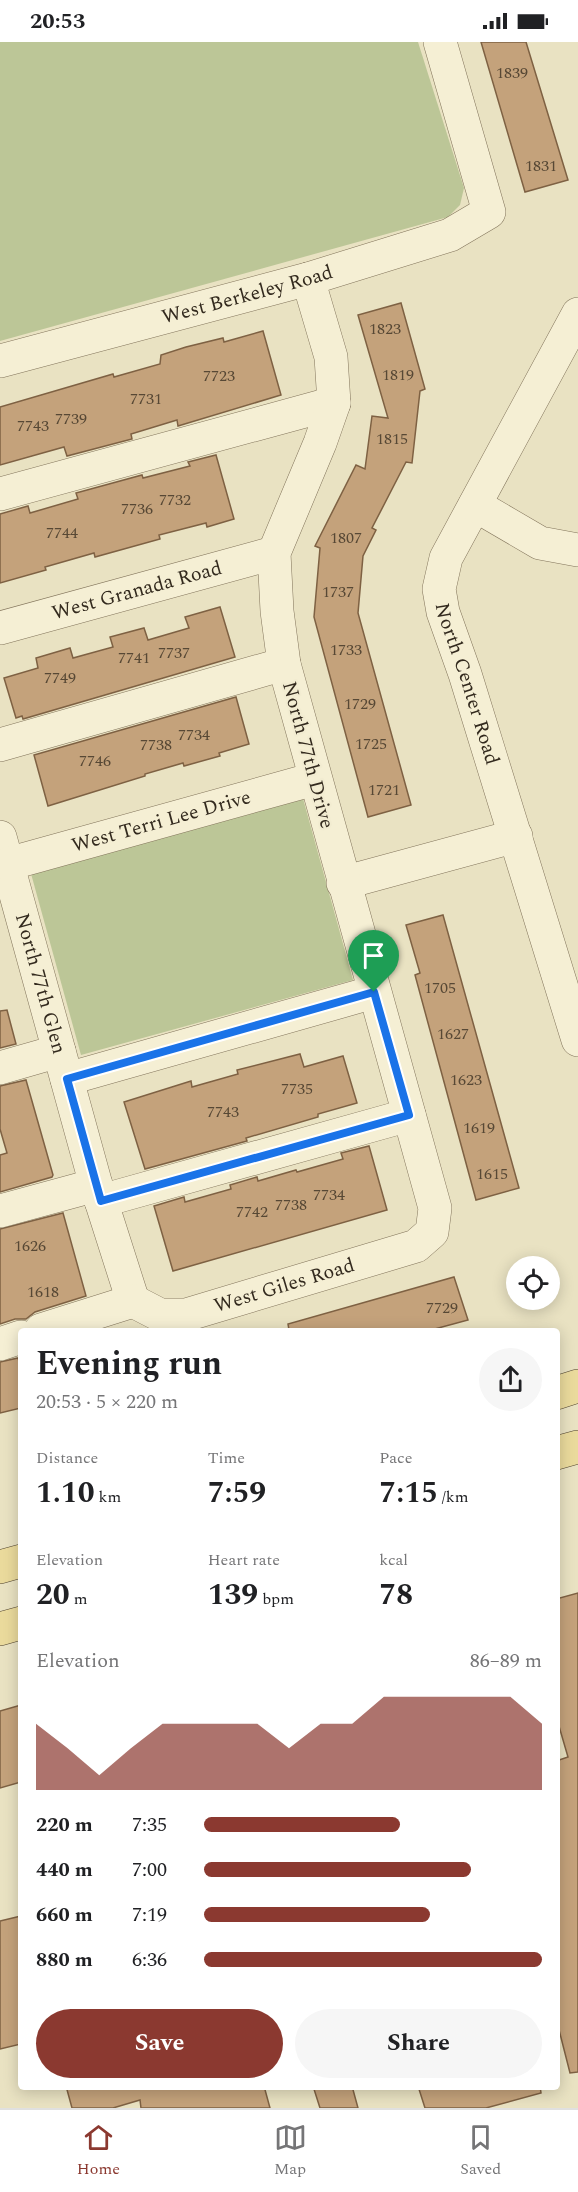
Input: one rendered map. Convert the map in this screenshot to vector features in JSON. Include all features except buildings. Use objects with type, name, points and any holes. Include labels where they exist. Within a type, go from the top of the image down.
[{"type":"main road","points":[[560,1392],[578,1386]]},
{"type":"main road","points":[[560,1452],[578,1447]]},
{"type":"main road","points":[[0,1567],[18,1562]]},
{"type":"main road","points":[[0,1629],[18,1624]]},
{"type":"street","name":"West Berkeley Road","points":[[0,361],[308,279],[450,235],[489,212],[440,42]]},
{"type":"street","name":"North 77th Drive","points":[[308,279],[331,357],[334,402],[274,553],[277,611],[284,664],[314,779],[435,1208],[432,1232]]},
{"type":"street","name":"North Center Road","points":[[578,314],[446,558],[439,589],[443,612],[465,674],[578,1040]]},
{"type":"street","points":[[0,494],[334,402]]},
{"type":"street","points":[[475,505],[540,543],[578,550]]},
{"type":"street","name":"West Granada Road","points":[[0,628],[274,553]]},
{"type":"street","points":[[0,745],[284,664]]},
{"type":"street","name":"West Terri Lee Drive","points":[[4,850],[314,779]]},
{"type":"street","points":[[343,883],[516,836]]},
{"type":"street","name":"North 77th Glen","points":[[4,850],[12,929],[63,1065],[98,1193],[133,1301]]},
{"type":"street","points":[[0,1068],[63,1065],[374,992]]},
{"type":"street","points":[[0,1211],[98,1193],[409,1115]]},
{"type":"street","name":"West Giles Road","points":[[133,1301],[160,1315],[186,1315],[416,1246],[432,1232]]},
{"type":"street","points":[[47,1328],[133,1301]]},
{"type":"street","points":[[0,1344],[18,1338]]},
{"type":"green space","points":[[0,42],[418,42],[464,188],[460,205],[448,217],[0,341]]},
{"type":"green space","points":[[302,795],[353,980],[81,1055],[30,870]]},
{"type":"route","points":[[374,992],[409,1115],[101,1201],[67,1079],[374,992]]}]
